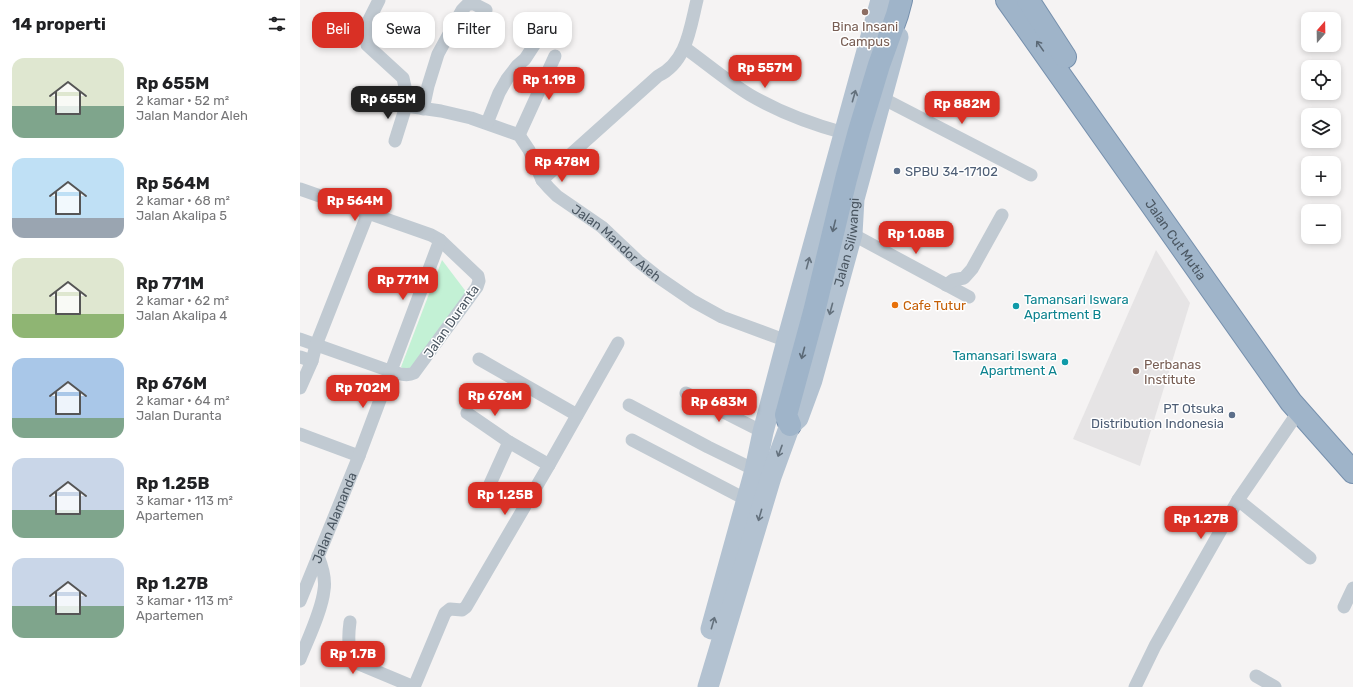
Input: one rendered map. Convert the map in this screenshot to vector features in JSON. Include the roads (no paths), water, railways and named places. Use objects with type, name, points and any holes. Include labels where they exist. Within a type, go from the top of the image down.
[{"type":"highway","name":"Jalan Cut Mutia","points":[[1007,0],[1271,373],[1299,411],[1353,472]]},
{"type":"highway","name":"Jalan Cut Mutia","points":[[1028,0],[1085,89],[1196,244],[1267,347],[1317,416],[1353,457]]},
{"type":"highway","points":[[790,425],[786,415],[814,312],[846,179],[879,65],[902,5]]},
{"type":"main road","points":[[701,686],[763,474],[763,432],[881,0]]},
{"type":"main road","name":"Jalan Siliwangi","points":[[763,474],[790,425],[798,418],[812,380],[852,234],[854,199],[882,98],[902,5]]},
{"type":"main road","points":[[701,686],[747,500],[763,474]]},
{"type":"street","points":[[379,0],[369,20],[367,45],[403,78],[406,106],[395,141]]},
{"type":"street","points":[[542,180],[658,76],[666,72],[678,59],[685,48],[697,0]]},
{"type":"street","points":[[423,109],[428,86],[438,54],[462,10],[468,4],[474,4],[486,10]]},
{"type":"street","points":[[487,123],[506,79],[532,48]]},
{"type":"street","points":[[685,48],[749,94],[772,107],[811,124],[844,133]]},
{"type":"street","points":[[406,106],[441,111],[487,123],[519,135],[555,56]]},
{"type":"street","points":[[882,98],[1031,175]]},
{"type":"street","name":"Jalan Mandor Aleh","points":[[519,135],[529,150],[542,180],[557,196],[602,227],[638,261],[703,308],[722,317],[787,341]]},
{"type":"street","name":"Jalan Duranta","points":[[301,192],[419,230],[440,240],[478,276],[479,281],[477,287],[414,373],[411,375],[405,375],[390,372]]},
{"type":"street","points":[[300,388],[306,359],[316,345],[368,213]]},
{"type":"street","points":[[946,285],[953,280],[964,278],[972,269],[1002,215]]},
{"type":"street","points":[[852,234],[969,297]]},
{"type":"street","points":[[300,434],[359,456],[440,240]]},
{"type":"street","points":[[300,339],[390,372]]},
{"type":"street","points":[[350,622],[349,642],[352,658],[359,664],[414,687],[445,614],[450,609],[462,610],[466,607],[618,343]]},
{"type":"street","points":[[479,359],[577,415]]},
{"type":"street","points":[[686,393],[763,432]]},
{"type":"street","points":[[629,405],[763,474]]},
{"type":"street","points":[[1135,687],[1155,646],[1238,500],[1299,411]]},
{"type":"street","points":[[466,413],[509,442],[549,465]]},
{"type":"street","points":[[632,440],[747,500]]},
{"type":"street","points":[[490,484],[509,442]]},
{"type":"street","name":"Jalan Alamanda","points":[[300,601],[359,456]]},
{"type":"street","points":[[1238,500],[1310,558]]},
{"type":"street","points":[[300,659],[317,616],[325,589],[323,570],[318,556]]},
{"type":"street","points":[[1344,606],[1353,588]]},
{"type":"street","points":[[1256,676],[1275,687]]},
{"type":"place","name":"Bina Insani Campus","points":[[865,12]]},
{"type":"place","name":"SPBU 34-17102","points":[[897,171]]},
{"type":"place","name":"Cafe Tutur","points":[[895,305]]},
{"type":"place","name":"Tamansari Iswara Apartment B","points":[[1016,306]]},
{"type":"place","name":"Tamansari Iswara Apartment A","points":[[1065,362]]},
{"type":"place","name":"Perbanas Institute","points":[[1136,371]]},
{"type":"place","name":"PT Otsuka Distribution Indonesia","points":[[1232,415]]}]
